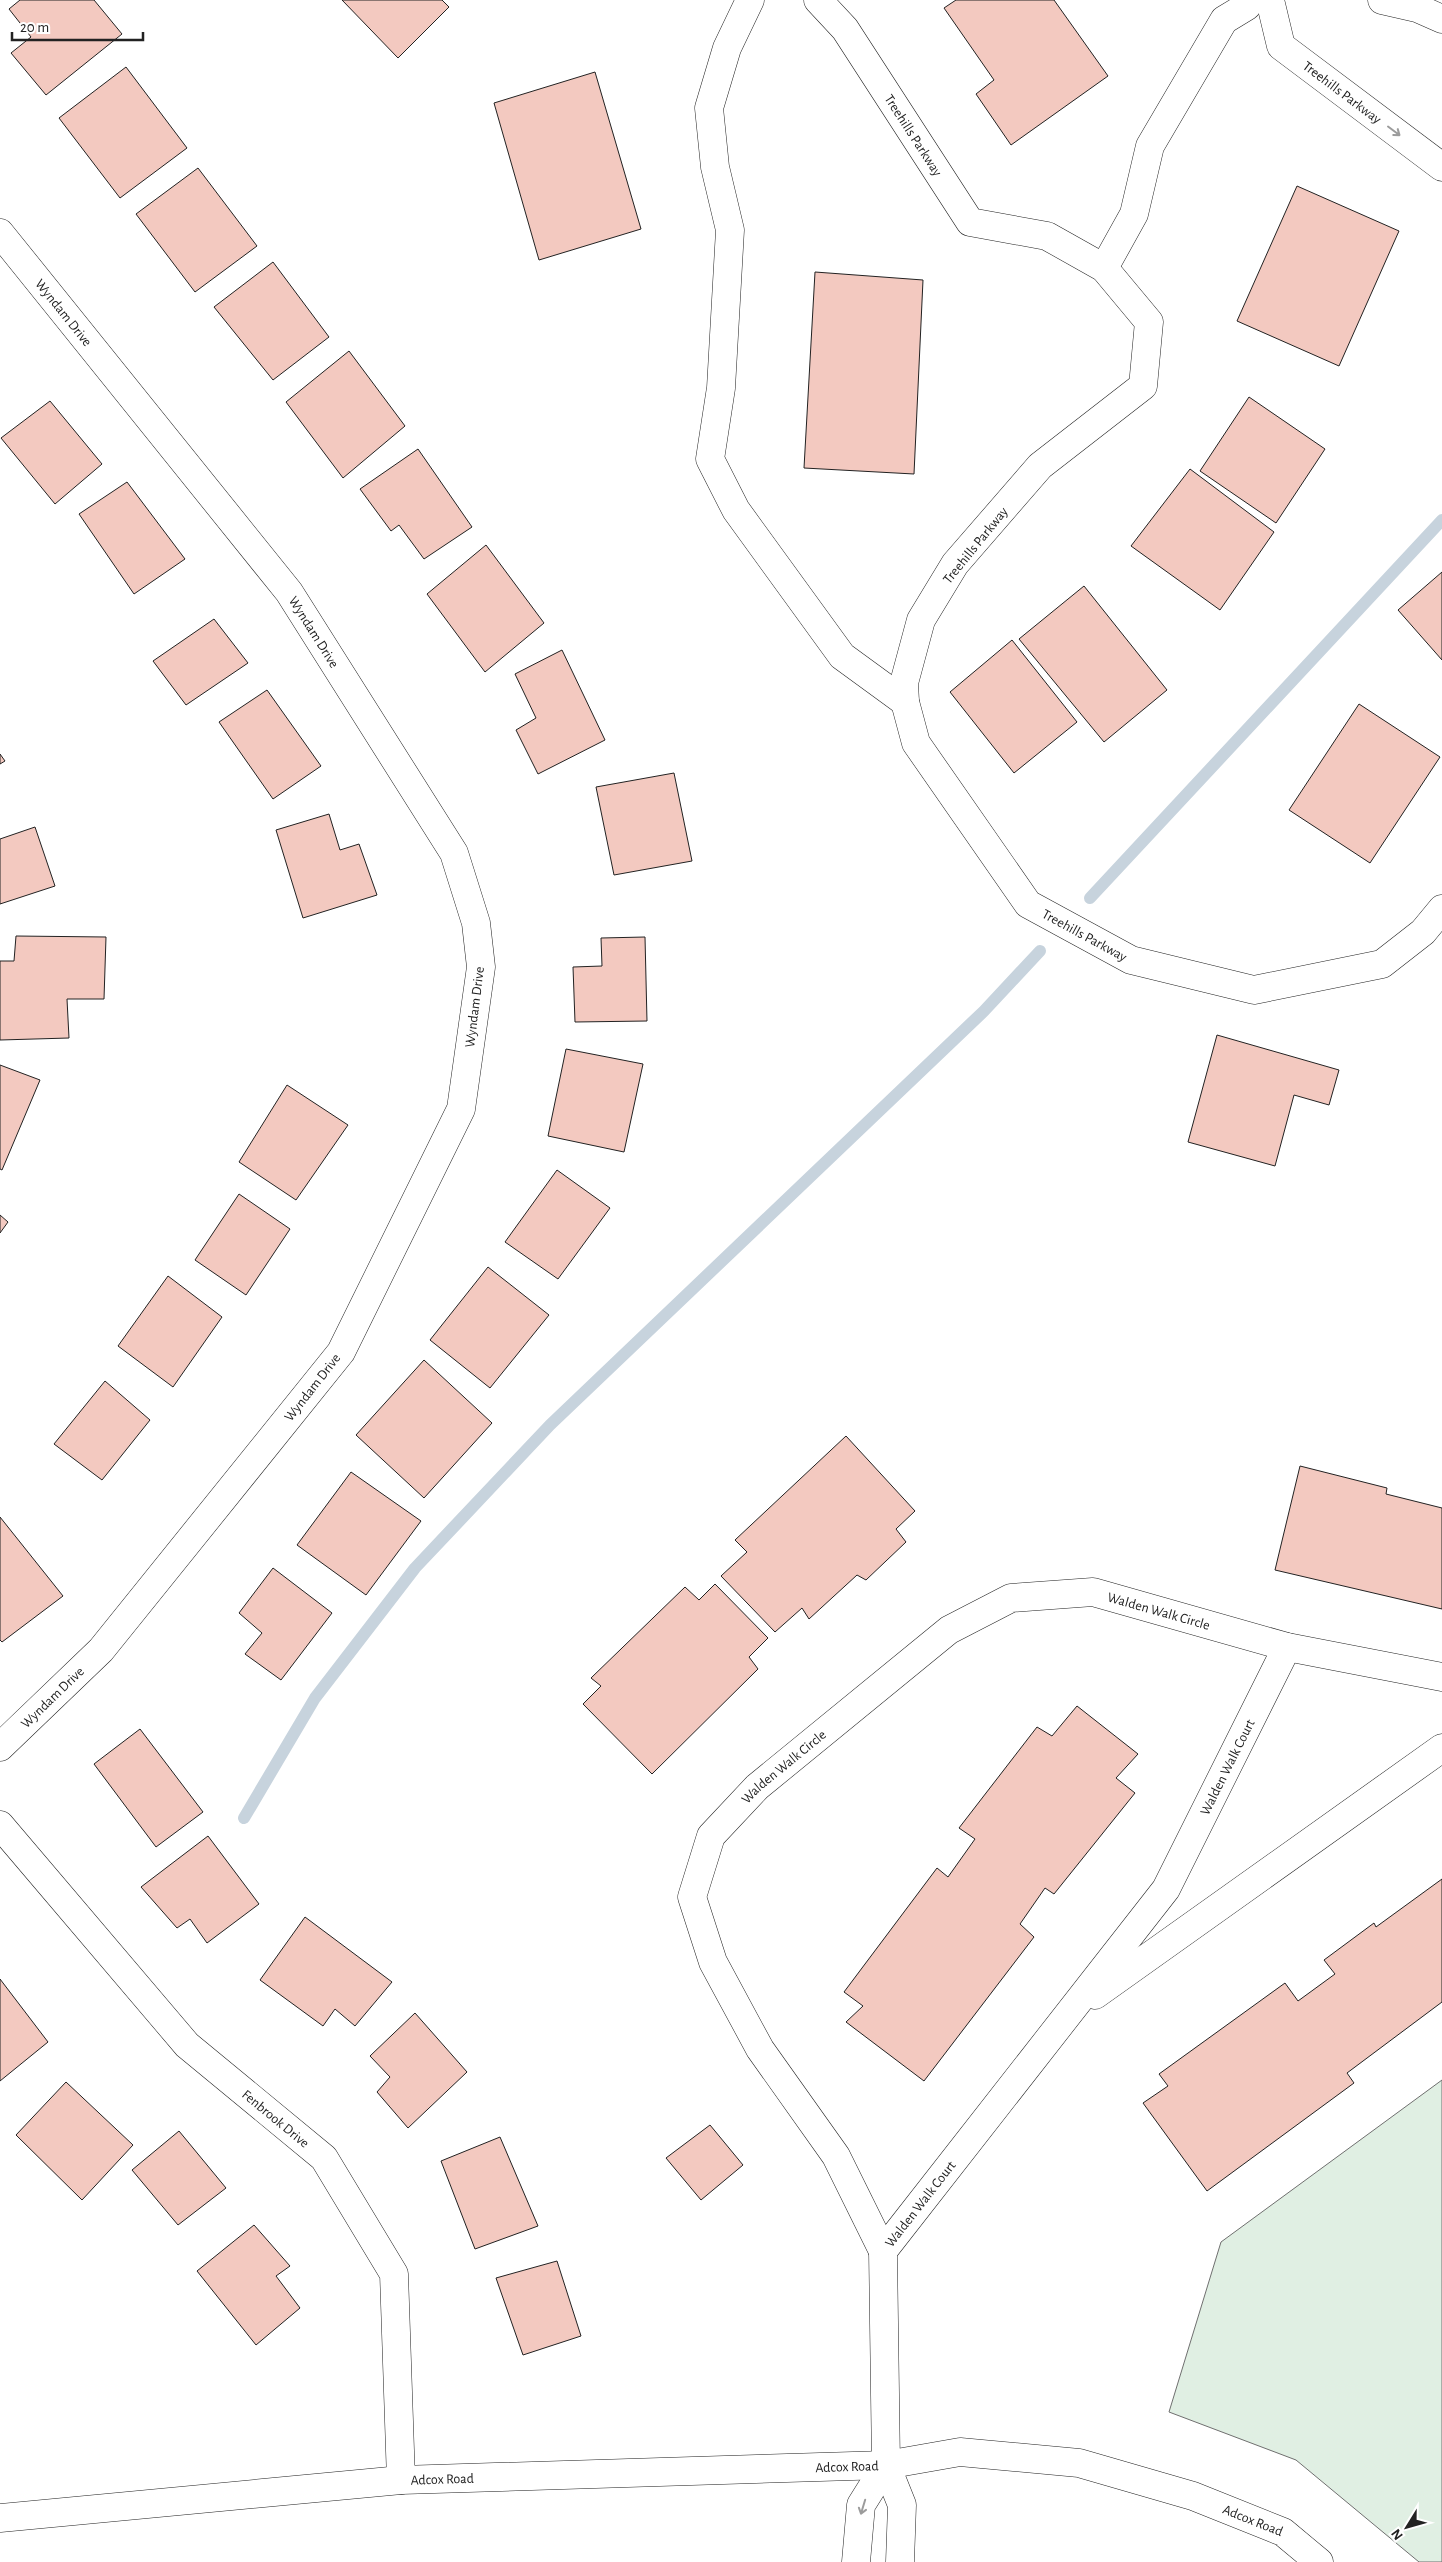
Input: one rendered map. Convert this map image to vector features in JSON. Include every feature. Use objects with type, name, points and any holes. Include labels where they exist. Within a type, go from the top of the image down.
[{"type":"street","points":[[750,0],[727,48],[709,108],[715,167],[730,230],[721,388],[710,459],[736,510],[842,656],[905,702]]},
{"type":"street","name":"Treehills Parkway","points":[[818,0],[845,29],[970,222],[1047,236],[1104,268],[1149,322],[1143,386],[1040,466],[955,564],[921,620],[904,683],[905,702],[916,743],[1028,904],[1131,960],[1254,990],[1382,964],[1423,932],[1442,910]]},
{"type":"street","points":[[1104,268],[1134,214],[1150,146],[1224,20],[1247,6],[1250,0]]},
{"type":"street","name":"Treehills Parkway","points":[[1270,0],[1281,46],[1442,167]]},
{"type":"street","points":[[1382,0],[1417,8],[1442,19]]},
{"type":"street","name":"Wyndam Drive","points":[[0,233],[289,592],[454,853],[476,922],[481,967],[460,1109],[341,1352],[101,1650],[0,1747]]},
{"type":"street","name":"Walden Walk Circle","points":[[883,2250],[836,2156],[760,2049],[713,1962],[692,1898],[712,1836],[757,1787],[949,1630],[1011,1598],[1093,1592],[1287,1647]]},
{"type":"street","points":[[1287,1647],[1442,1677]]},
{"type":"street","name":"Walden Walk Court","points":[[886,2465],[883,2250],[1166,1889],[1287,1647]]},
{"type":"street","name":"Walden Walk Court","points":[[1070,2013],[1442,1748]]},
{"type":"street","name":"Fenbrook Drive","points":[[0,1825],[187,2045],[324,2158],[394,2274],[401,2480]]},
{"type":"street","name":"Adcox Road","points":[[0,2518],[401,2480],[886,2465],[960,2452],[1079,2463],[1193,2496],[1284,2532],[1319,2562]]},
{"type":"street","name":"Adcox Road","points":[[856,2562],[861,2505],[886,2465]]},
{"type":"street","name":"Adcox Road","points":[[886,2465],[902,2505],[900,2562]]},
{"type":"green space","points":[[1442,2080],[1442,2562],[1419,2562],[1296,2460],[1169,2412],[1221,2242]]},
{"type":"building","points":[[20,0],[94,0],[122,34],[46,95],[11,53],[31,37],[9,9]]},
{"type":"building","points":[[342,0],[442,0],[449,7],[398,58]]},
{"type":"building","points":[[956,0],[1054,0],[1108,76],[1011,145],[976,94],[994,80],[944,8]]},
{"type":"building","points":[[126,67],[187,148],[120,198],[59,118]]},
{"type":"building","points":[[595,72],[641,229],[539,260],[494,103]]},
{"type":"building","points":[[198,168],[257,246],[195,292],[136,214]]},
{"type":"building","points":[[1297,186],[1399,231],[1339,366],[1237,321]]},
{"type":"building","points":[[273,262],[329,337],[273,380],[214,307]]},
{"type":"building","points":[[815,272],[923,280],[914,474],[804,468]]},
{"type":"building","points":[[349,351],[405,426],[343,478],[286,402]]},
{"type":"building","points":[[1249,397],[1325,449],[1276,523],[1200,471]]},
{"type":"building","points":[[50,401],[102,464],[55,504],[1,438]]},
{"type":"building","points":[[418,449],[472,527],[424,559],[399,525],[391,531],[360,489]]},
{"type":"building","points":[[1190,469],[1274,532],[1220,610],[1131,546]]},
{"type":"building","points":[[127,482],[185,559],[134,594],[79,514]]},
{"type":"building","points":[[486,545],[544,623],[485,672],[427,594]]},
{"type":"building","points":[[1442,572],[1442,660],[1398,610]]},
{"type":"building","points":[[1084,586],[1167,690],[1104,742],[1019,639]]},
{"type":"building","points":[[214,619],[248,663],[186,705],[153,661]]},
{"type":"building","points":[[1012,640],[1077,722],[1014,773],[950,692]]},
{"type":"building","points":[[562,650],[605,740],[538,774],[516,730],[536,718],[515,674]]},
{"type":"building","points":[[267,690],[321,766],[273,799],[219,722]]},
{"type":"building","points":[[1359,704],[1440,757],[1370,863],[1289,810]]},
{"type":"building","points":[[0,754],[5,761],[0,764]]},
{"type":"building","points":[[674,773],[692,861],[614,875],[596,787]]},
{"type":"building","points":[[329,814],[340,850],[359,844],[377,895],[303,918],[276,830]]},
{"type":"building","points":[[35,827],[55,886],[0,904],[0,839]]},
{"type":"building","points":[[16,936],[106,937],[104,999],[67,999],[69,1038],[0,1040],[0,961],[14,961]]},
{"type":"building","points":[[645,937],[647,1021],[575,1022],[573,967],[602,966],[601,938]]},
{"type":"building","points":[[1217,1035],[1339,1070],[1329,1105],[1294,1095],[1275,1166],[1188,1142]]},
{"type":"building","points":[[566,1049],[643,1064],[624,1152],[548,1136]]},
{"type":"building","points":[[0,1065],[40,1080],[2,1170],[0,1169]]},
{"type":"building","points":[[287,1085],[348,1125],[296,1200],[239,1162]]},
{"type":"building","points":[[557,1170],[610,1208],[558,1279],[505,1242]]},
{"type":"building","points":[[239,1194],[290,1229],[246,1295],[195,1260]]},
{"type":"building","points":[[0,1215],[8,1222],[0,1233]]},
{"type":"building","points":[[488,1267],[549,1315],[490,1388],[430,1340]]},
{"type":"building","points":[[168,1276],[222,1317],[173,1387],[118,1346]]},
{"type":"building","points":[[424,1360],[492,1423],[424,1498],[356,1435]]},
{"type":"building","points":[[105,1381],[150,1420],[102,1480],[54,1444]]},
{"type":"building","points":[[846,1436],[915,1511],[896,1529],[906,1542],[866,1580],[857,1575],[809,1619],[802,1608],[775,1632],[721,1576],[747,1552],[735,1540]]},
{"type":"building","points":[[1300,1466],[1387,1488],[1386,1494],[1442,1508],[1442,1609],[1275,1570]]},
{"type":"building","points":[[351,1472],[421,1521],[366,1595],[297,1545]]},
{"type":"building","points":[[0,1517],[63,1596],[2,1642],[0,1640]]},
{"type":"building","points":[[273,1568],[332,1613],[281,1680],[245,1654],[262,1633],[239,1613]]},
{"type":"building","points":[[715,1584],[768,1638],[749,1657],[758,1669],[652,1774],[583,1704],[601,1686],[591,1678],[685,1587],[699,1600]]},
{"type":"building","points":[[1077,1706],[1138,1754],[1116,1778],[1135,1793],[1054,1894],[1045,1888],[1020,1924],[1034,1937],[924,2081],[846,2022],[863,2006],[844,1992],[937,1868],[948,1877],[975,1839],[959,1828],[1037,1727],[1052,1736]]},
{"type":"building","points":[[140,1729],[203,1812],[156,1847],[94,1764]]},
{"type":"building","points":[[208,1836],[259,1904],[207,1943],[190,1919],[177,1928],[141,1887]]},
{"type":"building","points":[[1442,1879],[1442,2002],[1347,2073],[1354,2083],[1207,2191],[1143,2103],[1168,2086],[1159,2074],[1285,1983],[1298,2001],[1335,1974],[1324,1960],[1374,1923],[1376,1927]]},
{"type":"building","points":[[305,1917],[392,1982],[355,2026],[335,2009],[323,2026],[260,1980]]},
{"type":"building","points":[[0,1979],[48,2042],[0,2081]]},
{"type":"building","points":[[415,2013],[467,2072],[408,2128],[377,2092],[390,2077],[370,2056]]},
{"type":"building","points":[[66,2082],[133,2145],[82,2200],[16,2135]]},
{"type":"building","points":[[710,2125],[743,2165],[701,2200],[666,2158]]},
{"type":"building","points":[[179,2131],[226,2188],[178,2225],[132,2170]]},
{"type":"building","points":[[500,2137],[538,2226],[475,2249],[441,2161]]},
{"type":"building","points":[[254,2225],[290,2266],[276,2276],[300,2308],[256,2345],[197,2271]]},
{"type":"building","points":[[557,2261],[581,2336],[523,2355],[496,2278]]},
{"type":"waterway","points":[[1090,898],[1442,520]]},
{"type":"waterway","points":[[244,1818],[315,1698],[415,1568],[550,1425],[984,1011],[1040,951]]}]
